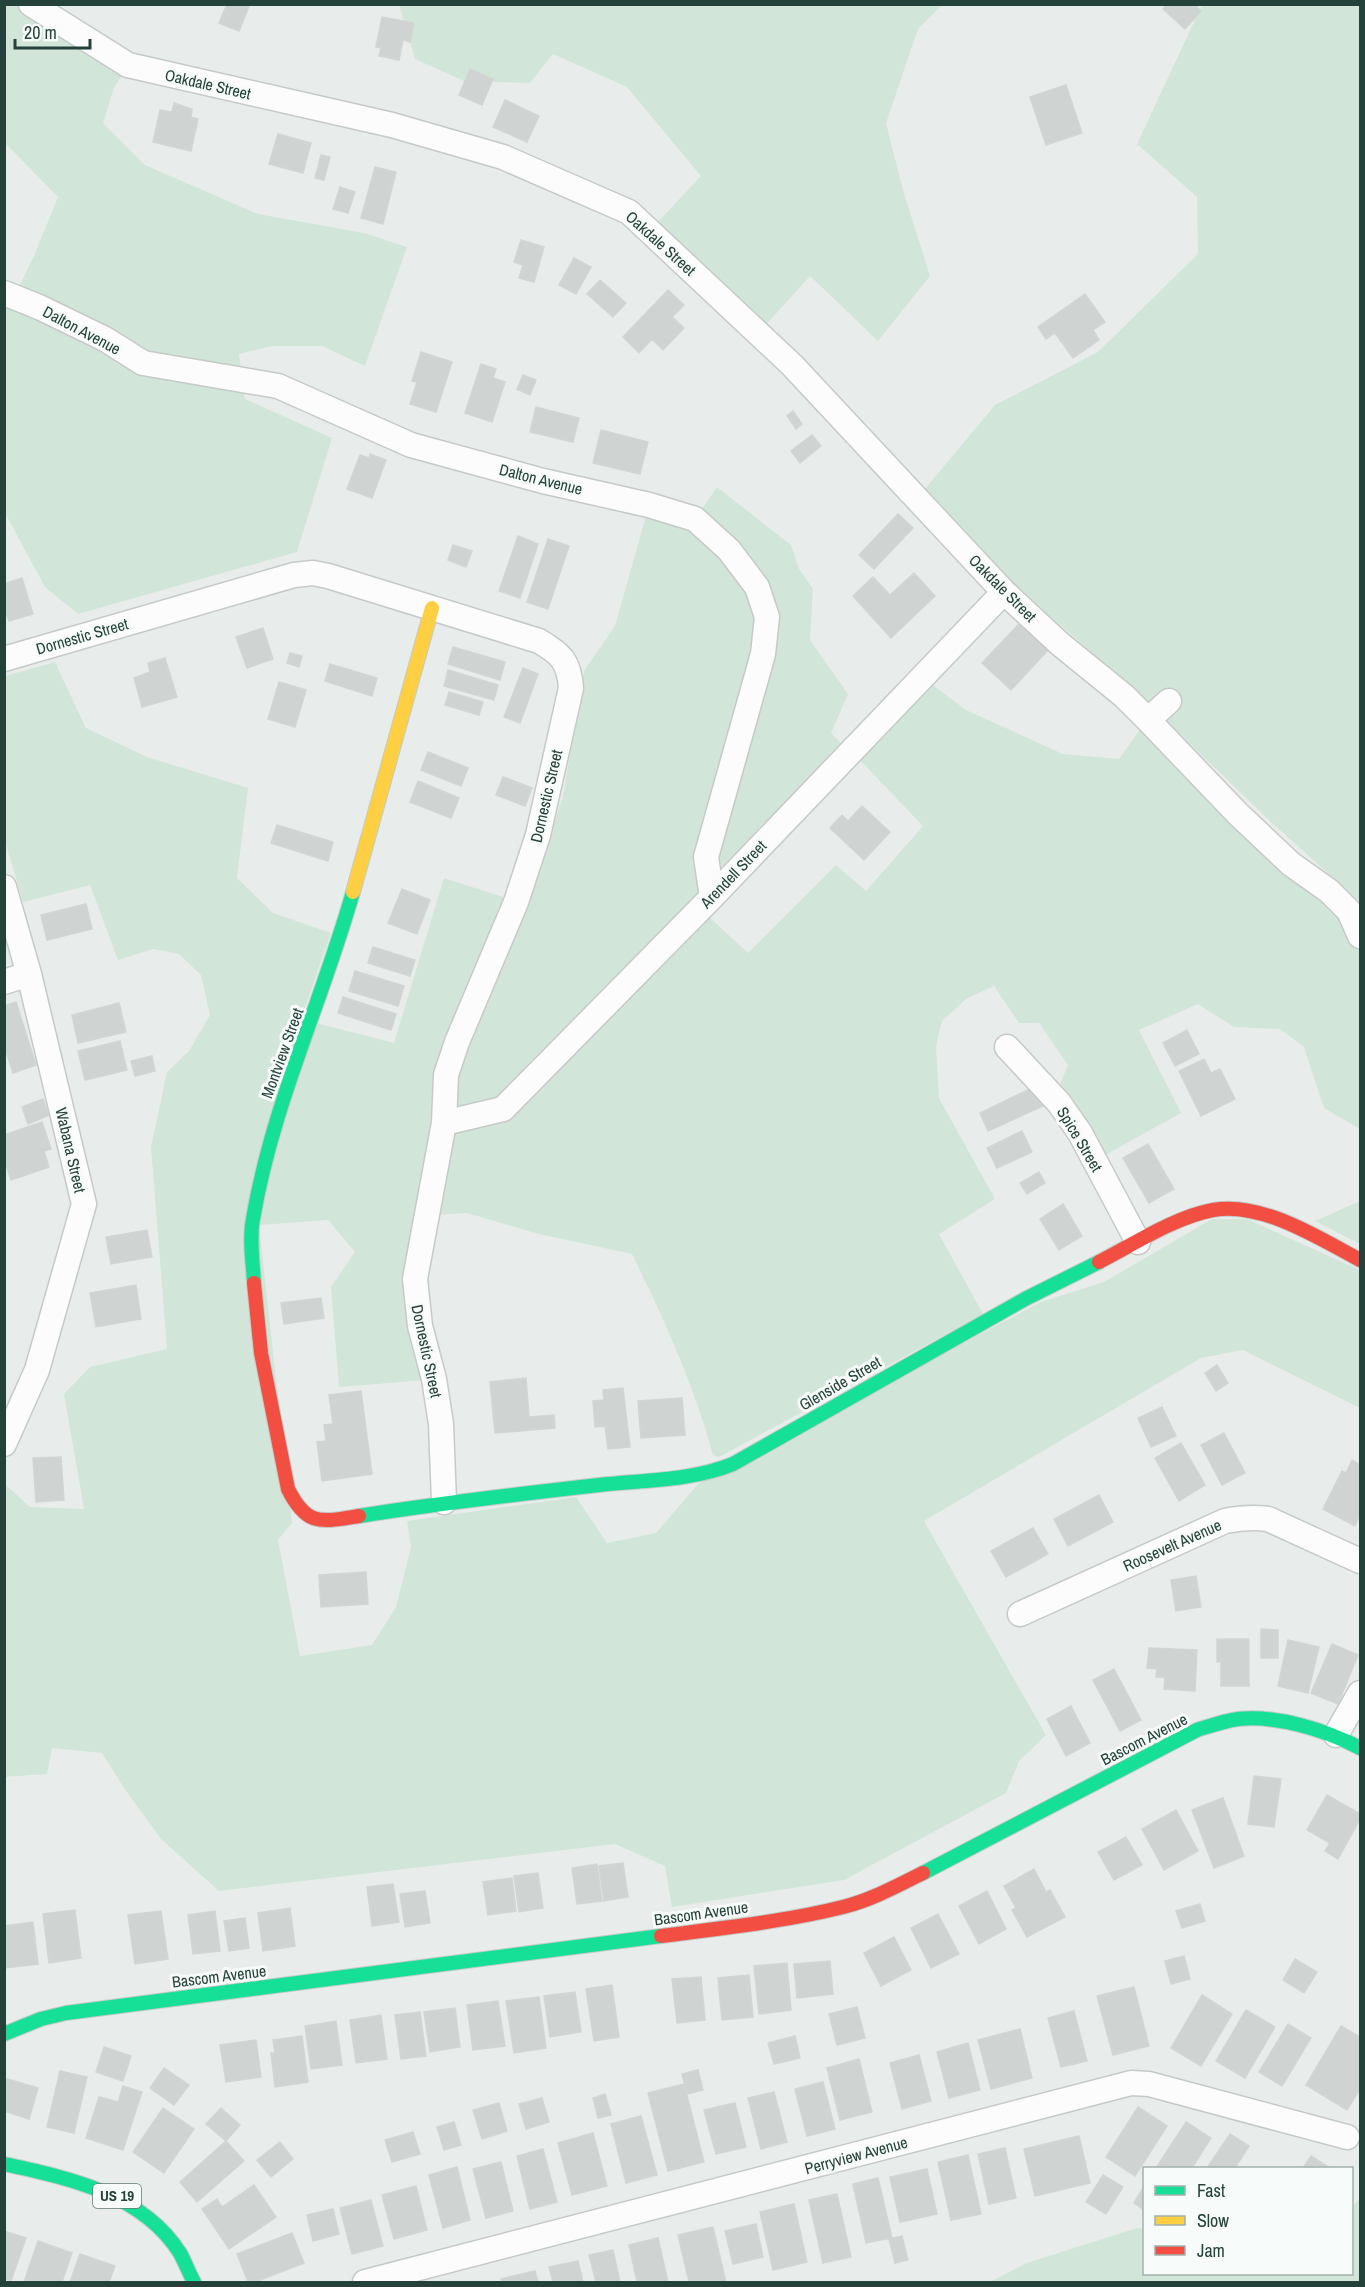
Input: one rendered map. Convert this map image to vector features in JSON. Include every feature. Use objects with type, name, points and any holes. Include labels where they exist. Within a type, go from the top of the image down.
[{"type":"street","name":"Oakdale Street","points":[[31,4],[128,65],[392,125],[492,154],[629,212],[792,365],[1004,592],[1060,644],[1124,696],[1238,814],[1291,864],[1329,891],[1349,911],[1360,936]]},
{"type":"street","name":"Dalton Avenue","points":[[4,293],[105,339],[143,363],[278,386],[411,445],[543,482],[650,505],[695,519],[729,550],[757,587],[767,617],[763,654],[706,856],[712,897]]},
{"type":"street","name":"Dornestic Street","points":[[4,659],[294,575],[313,573],[539,641],[564,660],[570,672],[571,688],[538,835],[516,902],[457,1042],[446,1075],[444,1123],[415,1279],[420,1326],[434,1379],[441,1424],[444,1502]]},
{"type":"street","name":"Arendell Street","points":[[444,1123],[503,1109],[712,897],[1004,592]]},
{"type":"street","name":"Montview Street","points":[[304,1514],[291,1496],[283,1474],[261,1353],[254,1281],[252,1221],[279,1108],[339,938],[432,608]]},
{"type":"street","points":[[1148,720],[1169,701]]},
{"type":"street","name":"Wabana Street","points":[[4,887],[29,974],[84,1204],[37,1370],[4,1444]]},
{"type":"street","points":[[4,982],[29,974]]},
{"type":"street","name":"Spice Street","points":[[1007,1047],[1059,1103],[1080,1132],[1138,1242]]},
{"type":"street","name":"Glenside Street","points":[[304,1514],[316,1520],[328,1521],[444,1502],[711,1473],[733,1464],[1025,1299],[1184,1219],[1207,1211],[1224,1209],[1246,1211],[1276,1220],[1360,1260]]},
{"type":"street","name":"Roosevelt Avenue","points":[[1020,1614],[1225,1521],[1239,1518],[1268,1519],[1360,1561]]},
{"type":"street","points":[[1336,1735],[1360,1693]]},
{"type":"street","name":"Bascom Avenue","points":[[4,2034],[40,2019],[66,2013],[738,1926],[844,1907],[888,1891],[1197,1730],[1238,1719],[1281,1721],[1336,1735],[1360,1748]]},
{"type":"street","name":"Perryview Avenue","points":[[365,2283],[1131,2083],[1149,2084],[1347,2137]]},
{"type":"street","name":"US 19","points":[[4,2164],[85,2183],[119,2198],[141,2212],[161,2230],[173,2245],[194,2283]]},
{"type":"green space","points":[[5,5],[52,5],[134,55],[114,88],[103,123],[145,165],[258,214],[364,233],[407,247],[365,366],[322,346],[272,346],[239,354],[245,399],[332,438],[297,552],[78,614],[45,587],[5,513],[4,300],[11,303],[34,256],[58,197],[5,143]]},
{"type":"green space","points":[[399,5],[942,5],[918,29],[886,123],[903,190],[930,276],[878,341],[810,276],[763,328],[655,225],[701,176],[627,87],[553,54],[530,83],[464,81],[415,59]]},
{"type":"green space","points":[[1202,5],[1360,5],[1360,902],[1271,822],[1128,684],[1012,583],[924,490],[995,405],[1098,352],[1198,254],[1197,197],[1137,144]]},
{"type":"green space","points":[[717,487],[791,545],[799,569],[813,589],[810,640],[848,694],[831,733],[844,746],[693,902],[748,953],[836,865],[866,891],[923,826],[859,759],[930,683],[966,710],[1063,754],[1119,759],[1142,727],[1347,918],[1360,948],[1360,1129],[1324,1108],[1304,1047],[1280,1029],[1234,1027],[1198,1004],[1139,1030],[1181,1113],[1100,1158],[1058,1089],[1068,1065],[1039,1023],[1019,1023],[994,986],[966,999],[942,1021],[936,1046],[939,1098],[995,1199],[939,1234],[983,1314],[719,1457],[713,1455],[697,1403],[677,1353],[632,1254],[539,1234],[467,1213],[417,1216],[426,1380],[339,1387],[331,1287],[355,1252],[328,1220],[259,1225],[292,1523],[278,1540],[300,1656],[372,1645],[396,1607],[411,1547],[407,1521],[576,1497],[607,1543],[656,1533],[698,1484],[1041,1302],[1104,1282],[1212,1219],[1247,1219],[1360,1270],[1360,1408],[1243,1350],[1201,1358],[924,1521],[1046,1735],[1019,1761],[1006,1793],[844,1880],[672,1907],[665,1866],[615,1844],[219,1891],[161,1839],[102,1753],[52,1748],[47,1774],[5,1777],[5,1492],[7,1486],[30,1507],[84,1509],[64,1394],[90,1367],[167,1349],[151,1147],[167,1072],[189,1051],[210,1015],[201,975],[179,954],[153,949],[118,960],[90,885],[23,902],[5,841],[5,676],[55,662],[86,728],[147,757],[248,788],[237,878],[273,913],[331,933],[301,1019],[394,1043],[444,878],[528,905],[563,796],[584,671],[615,626],[649,505],[695,519]]},
{"type":"green space","points":[[1360,1201],[1360,1244],[1315,1221]]},
{"type":"green space","points":[[1360,2199],[1360,2282],[990,2282],[1027,2263],[1137,2228],[1143,2229],[1143,2275],[1353,2275],[1353,2205]]},
{"type":"building","points":[[227,4],[250,4],[239,31],[219,23]]},
{"type":"building","points":[[1167,4],[1194,4],[1201,11],[1185,29],[1163,9]]},
{"type":"building","points":[[382,17],[414,23],[410,42],[403,40],[399,60],[379,56],[381,48],[376,47]]},
{"type":"building","points":[[470,69],[493,79],[482,105],[459,95]]},
{"type":"building","points":[[1066,85],[1082,133],[1046,145],[1030,97]]},
{"type":"building","points":[[505,100],[539,116],[527,142],[493,127]]},
{"type":"building","points":[[174,103],[192,109],[191,117],[198,119],[191,151],[153,142],[160,110],[172,112]]},
{"type":"building","points":[[278,134],[311,143],[303,173],[269,164]]},
{"type":"building","points":[[321,155],[330,157],[324,180],[315,178]]},
{"type":"building","points":[[375,167],[396,172],[383,224],[361,218]]},
{"type":"building","points":[[340,187],[355,192],[348,213],[333,209]]},
{"type":"building","points":[[521,240],[544,247],[534,282],[519,278],[523,265],[514,262]]},
{"type":"building","points":[[574,258],[591,267],[576,294],[559,285]]},
{"type":"building","points":[[600,280],[626,303],[613,317],[587,294]]},
{"type":"building","points":[[668,290],[684,305],[672,317],[684,328],[663,350],[652,339],[639,353],[623,337]]},
{"type":"building","points":[[1085,294],[1105,322],[1093,330],[1099,340],[1073,358],[1055,333],[1046,339],[1038,327]]},
{"type":"building","points":[[421,352],[452,362],[436,412],[410,404],[417,382],[412,381]]},
{"type":"building","points":[[481,364],[496,369],[493,378],[505,382],[492,422],[465,413]]},
{"type":"building","points":[[523,375],[536,380],[530,395],[517,389]]},
{"type":"building","points":[[536,407],[579,418],[573,442],[530,432]]},
{"type":"building","points":[[793,411],[802,424],[796,429],[787,416]]},
{"type":"building","points":[[601,430],[648,442],[640,474],[593,463]]},
{"type":"building","points":[[812,435],[821,446],[800,463],[791,451]]},
{"type":"building","points":[[370,454],[386,460],[372,498],[347,489],[360,455],[369,458]]},
{"type":"building","points":[[898,514],[913,528],[874,569],[859,555]]},
{"type":"building","points":[[518,536],[538,544],[520,598],[499,591]]},
{"type":"building","points":[[548,539],[569,546],[548,609],[527,602]]},
{"type":"building","points":[[453,545],[472,551],[466,567],[448,560]]},
{"type":"building","points":[[914,573],[935,596],[891,638],[853,596],[873,577],[890,595]]},
{"type":"building","points":[[22,578],[33,614],[9,621],[4,607],[4,584]]},
{"type":"building","points":[[1020,623],[1048,650],[1011,690],[982,663]]},
{"type":"building","points":[[263,628],[273,659],[247,668],[236,637]]},
{"type":"building","points":[[453,647],[505,662],[500,680],[448,664]]},
{"type":"building","points":[[290,653],[302,656],[299,667],[287,663]]},
{"type":"building","points":[[165,658],[177,697],[142,707],[134,678],[150,672],[148,663]]},
{"type":"building","points":[[330,664],[377,678],[372,696],[325,681]]},
{"type":"building","points":[[523,668],[538,674],[520,723],[504,717]]},
{"type":"building","points":[[448,670],[498,685],[494,700],[444,686]]},
{"type":"building","points":[[279,682],[306,690],[295,727],[268,719]]},
{"type":"building","points":[[449,692],[483,702],[479,715],[445,705]]},
{"type":"building","points":[[428,752],[468,768],[461,786],[421,770]]},
{"type":"building","points":[[503,777],[532,788],[525,806],[496,795]]},
{"type":"building","points":[[418,781],[459,798],[451,818],[410,802]]},
{"type":"building","points":[[862,806],[890,832],[864,860],[830,828],[842,815],[848,821]]},
{"type":"building","points":[[277,825],[333,842],[328,861],[271,843]]},
{"type":"building","points":[[402,889],[430,900],[417,934],[388,923]]},
{"type":"building","points":[[86,904],[92,929],[47,940],[41,915]]},
{"type":"building","points":[[373,947],[415,960],[410,976],[368,963]]},
{"type":"building","points":[[355,971],[404,986],[398,1006],[349,991]]},
{"type":"building","points":[[343,997],[396,1014],[391,1030],[338,1013]]},
{"type":"building","points":[[16,1002],[36,1065],[13,1073],[4,1045],[4,1006]]},
{"type":"building","points":[[119,1003],[126,1032],[78,1043],[72,1015]]},
{"type":"building","points":[[1187,1030],[1199,1054],[1175,1066],[1163,1043]]},
{"type":"building","points":[[120,1041],[127,1070],[85,1080],[78,1051]]},
{"type":"building","points":[[152,1056],[155,1071],[135,1076],[131,1061]]},
{"type":"building","points":[[1204,1059],[1211,1073],[1220,1069],[1235,1099],[1201,1116],[1179,1071]]},
{"type":"building","points":[[1034,1087],[1043,1106],[988,1131],[980,1113]]},
{"type":"building","points":[[43,1099],[49,1115],[28,1124],[22,1107]]},
{"type":"building","points":[[42,1122],[51,1149],[44,1151],[49,1167],[11,1180],[4,1159],[4,1135]]},
{"type":"building","points":[[1022,1131],[1032,1152],[997,1168],[987,1148]]},
{"type":"building","points":[[1148,1144],[1174,1189],[1149,1203],[1123,1158]]},
{"type":"building","points":[[1039,1172],[1045,1183],[1027,1194],[1020,1183]]},
{"type":"building","points":[[1063,1204],[1082,1236],[1059,1250],[1040,1219]]},
{"type":"building","points":[[147,1230],[152,1257],[111,1264],[106,1237]]},
{"type":"building","points":[[136,1285],[141,1319],[96,1327],[90,1293]]},
{"type":"building","points":[[321,1298],[324,1318],[284,1324],[281,1303]]},
{"type":"building","points":[[1217,1365],[1228,1383],[1216,1391],[1205,1373]]},
{"type":"building","points":[[526,1378],[529,1417],[554,1415],[555,1428],[495,1433],[490,1382]]},
{"type":"building","points":[[623,1388],[630,1447],[608,1449],[605,1426],[595,1427],[593,1401],[604,1400],[603,1390]]},
{"type":"building","points":[[361,1391],[372,1474],[322,1481],[317,1442],[326,1441],[324,1425],[333,1424],[329,1395]]},
{"type":"building","points":[[682,1398],[685,1435],[641,1438],[638,1401]]},
{"type":"building","points":[[1162,1407],[1176,1436],[1151,1447],[1138,1418]]},
{"type":"building","points":[[1224,1433],[1245,1473],[1222,1485],[1201,1445]]},
{"type":"building","points":[[1181,1443],[1205,1485],[1179,1501],[1155,1458]]},
{"type":"building","points":[[61,1457],[64,1500],[36,1502],[33,1458]]},
{"type":"building","points":[[1352,1460],[1360,1465],[1360,1514],[1355,1526],[1323,1509],[1342,1471],[1346,1473]]},
{"type":"building","points":[[1099,1495],[1113,1522],[1068,1546],[1054,1519]]},
{"type":"building","points":[[1033,1528],[1048,1554],[1006,1577],[991,1551]]},
{"type":"building","points":[[366,1572],[368,1604],[321,1607],[319,1575]]},
{"type":"building","points":[[1196,1576],[1201,1607],[1176,1611],[1171,1580]]},
{"type":"building","points":[[1261,1629],[1278,1630],[1278,1658],[1261,1658]]},
{"type":"building","points":[[1217,1639],[1249,1639],[1249,1686],[1221,1686],[1221,1662],[1217,1662]]},
{"type":"building","points":[[1288,1640],[1319,1647],[1308,1693],[1278,1686]]},
{"type":"building","points":[[1332,1644],[1358,1655],[1338,1704],[1311,1693]]},
{"type":"building","points":[[1149,1648],[1197,1650],[1195,1691],[1164,1689],[1165,1677],[1156,1677],[1157,1669],[1147,1668]]},
{"type":"building","points":[[1114,1669],[1141,1720],[1120,1731],[1093,1680]]},
{"type":"building","points":[[1071,1706],[1090,1743],[1066,1756],[1047,1719]]},
{"type":"building","points":[[1254,1776],[1281,1779],[1274,1827],[1248,1824]]},
{"type":"building","points":[[1327,1795],[1360,1814],[1360,1819],[1338,1859],[1325,1851],[1330,1843],[1307,1830]]},
{"type":"building","points":[[1223,1798],[1244,1856],[1214,1868],[1192,1810]]},
{"type":"building","points":[[1176,1810],[1198,1851],[1164,1870],[1142,1829]]},
{"type":"building","points":[[1126,1837],[1142,1865],[1114,1880],[1098,1852]]},
{"type":"building","points":[[623,1863],[628,1897],[604,1901],[599,1866]]},
{"type":"building","points":[[597,1864],[602,1901],[577,1904],[572,1868]]},
{"type":"building","points":[[1034,1869],[1046,1892],[1050,1890],[1065,1917],[1027,1937],[1012,1910],[1016,1908],[1004,1886]]},
{"type":"building","points":[[538,1873],[543,1908],[519,1912],[514,1876]]},
{"type":"building","points":[[512,1878],[516,1911],[488,1915],[483,1882]]},
{"type":"building","points":[[393,1884],[399,1922],[372,1926],[367,1887]]},
{"type":"building","points":[[425,1891],[430,1923],[405,1927],[400,1894]]},
{"type":"building","points":[[987,1891],[1006,1929],[979,1944],[959,1906]]},
{"type":"building","points":[[1200,1904],[1205,1921],[1182,1928],[1176,1911]]},
{"type":"building","points":[[290,1908],[295,1946],[263,1951],[258,1913]]},
{"type":"building","points":[[75,1910],[81,1958],[49,1963],[43,1914]]},
{"type":"building","points":[[161,1911],[168,1959],[135,1964],[128,1915]]},
{"type":"building","points":[[215,1911],[220,1951],[193,1954],[188,1915]]},
{"type":"building","points":[[938,1914],[959,1954],[931,1968],[911,1928]]},
{"type":"building","points":[[245,1918],[249,1948],[229,1951],[224,1921]]},
{"type":"building","points":[[33,1922],[38,1964],[5,1968],[4,1926]]},
{"type":"building","points":[[894,1937],[911,1970],[881,1986],[864,1953]]},
{"type":"building","points":[[1184,1956],[1190,1979],[1171,1984],[1165,1961]]},
{"type":"building","points":[[1295,1959],[1317,1972],[1304,1993],[1283,1980]]},
{"type":"building","points":[[830,1961],[833,1994],[797,1998],[794,1964]]},
{"type":"building","points":[[787,1963],[791,2010],[759,2014],[754,1966]]},
{"type":"building","points":[[749,1975],[753,2017],[722,2020],[718,1978]]},
{"type":"building","points":[[701,1977],[705,2020],[677,2023],[672,1979]]},
{"type":"building","points":[[612,1985],[619,2037],[594,2041],[586,1989]]},
{"type":"building","points":[[1134,1987],[1149,2046],[1113,2055],[1097,1996]]},
{"type":"building","points":[[575,1992],[581,2032],[550,2037],[544,1996]]},
{"type":"building","points":[[1202,1995],[1232,2014],[1201,2066],[1171,2048]]},
{"type":"building","points":[[539,1997],[546,2048],[514,2053],[506,2001]]},
{"type":"building","points":[[498,2001],[505,2046],[473,2050],[467,2005]]},
{"type":"building","points":[[857,2007],[865,2038],[837,2045],[829,2014]]},
{"type":"building","points":[[455,2008],[460,2047],[430,2052],[424,2012]]},
{"type":"building","points":[[1246,2010],[1275,2027],[1245,2078],[1216,2061]]},
{"type":"building","points":[[1074,2011],[1087,2061],[1061,2067],[1048,2018]]},
{"type":"building","points":[[420,2012],[426,2056],[401,2059],[395,2015]]},
{"type":"building","points":[[381,2015],[387,2059],[356,2063],[350,2020]]},
{"type":"building","points":[[336,2021],[342,2065],[311,2069],[305,2026]]},
{"type":"building","points":[[1288,2024],[1311,2038],[1282,2086],[1259,2072]]},
{"type":"building","points":[[1341,2026],[1360,2037],[1360,2089],[1347,2110],[1306,2085]]},
{"type":"building","points":[[1020,2029],[1032,2078],[991,2089],[978,2040]]},
{"type":"building","points":[[302,2036],[308,2082],[275,2087],[271,2053],[275,2053],[273,2040]]},
{"type":"building","points":[[795,2036],[800,2058],[774,2064],[768,2043]]},
{"type":"building","points":[[256,2040],[261,2077],[226,2082],[220,2045]]},
{"type":"building","points":[[968,2043],[980,2090],[949,2098],[937,2052]]},
{"type":"building","points":[[104,2047],[131,2056],[123,2081],[96,2072]]},
{"type":"building","points":[[919,2055],[931,2101],[902,2109],[890,2063]]},
{"type":"building","points":[[859,2059],[872,2112],[840,2120],[827,2068]]},
{"type":"building","points":[[164,2068],[189,2085],[174,2105],[150,2088]]},
{"type":"building","points":[[698,2070],[703,2090],[687,2094],[682,2074]]},
{"type":"building","points":[[60,2071],[87,2077],[74,2133],[47,2127]]},
{"type":"building","points":[[4,2078],[38,2088],[29,2119],[4,2111]]},
{"type":"building","points":[[823,2082],[835,2129],[807,2136],[795,2089]]},
{"type":"building","points":[[684,2084],[704,2162],[668,2171],[648,2093]]},
{"type":"building","points":[[123,2086],[142,2092],[123,2150],[86,2138],[99,2097],[118,2102]]},
{"type":"building","points":[[774,2092],[787,2142],[761,2149],[748,2098]]},
{"type":"building","points":[[605,2094],[611,2115],[598,2118],[593,2098]]},
{"type":"building","points":[[542,2098],[549,2122],[526,2129],[519,2104]]},
{"type":"building","points":[[499,2103],[507,2131],[482,2139],[473,2110]]},
{"type":"building","points":[[735,2103],[746,2147],[716,2154],[704,2110]]},
{"type":"building","points":[[1138,2107],[1167,2126],[1135,2176],[1106,2157]]},
{"type":"building","points":[[163,2108],[194,2129],[164,2173],[133,2152]]},
{"type":"building","points":[[221,2108],[240,2125],[226,2141],[206,2124]]},
{"type":"building","points":[[641,2116],[657,2175],[626,2183],[611,2124]]},
{"type":"building","points":[[454,2122],[461,2145],[444,2150],[437,2127]]},
{"type":"building","points":[[1186,2122],[1211,2138],[1193,2167],[1157,2167]]},
{"type":"building","points":[[413,2132],[420,2154],[392,2162],[385,2140]]},
{"type":"building","points":[[593,2133],[607,2186],[572,2195],[558,2143]]},
{"type":"building","points":[[1230,2134],[1249,2146],[1236,2167],[1208,2167]]},
{"type":"building","points":[[1079,2136],[1090,2183],[1035,2196],[1024,2149]]},
{"type":"building","points":[[226,2141],[244,2161],[197,2202],[180,2182]]},
{"type":"building","points":[[280,2142],[293,2159],[271,2177],[257,2160]]},
{"type":"building","points":[[1005,2148],[1016,2198],[989,2204],[978,2154]]},
{"type":"building","points":[[543,2149],[557,2202],[530,2209],[517,2156]]},
{"type":"building","points":[[968,2155],[981,2214],[951,2220],[938,2162]]},
{"type":"building","points":[[1311,2156],[1328,2167],[1304,2167]]},
{"type":"building","points":[[501,2162],[513,2211],[486,2218],[473,2169]]},
{"type":"building","points":[[457,2167],[470,2220],[443,2228],[429,2175]]},
{"type":"building","points":[[927,2169],[937,2214],[900,2222],[890,2177]]},
{"type":"building","points":[[1103,2175],[1123,2187],[1106,2214],[1086,2202]]},
{"type":"building","points":[[878,2178],[892,2238],[866,2243],[853,2184]]},
{"type":"building","points":[[254,2185],[276,2217],[229,2249],[202,2209],[217,2199],[222,2207]]},
{"type":"building","points":[[416,2186],[427,2230],[394,2239],[382,2195]]},
{"type":"building","points":[[1143,2188],[1143,2209],[1134,2203]]},
{"type":"building","points":[[837,2194],[851,2257],[823,2263],[809,2200]]},
{"type":"building","points":[[371,2200],[383,2246],[352,2254],[340,2208]]},
{"type":"building","points":[[794,2204],[807,2262],[773,2270],[760,2212]]},
{"type":"building","points":[[333,2209],[339,2234],[313,2241],[307,2215]]},
{"type":"building","points":[[756,2224],[763,2257],[733,2264],[725,2231]]},
{"type":"building","points":[[713,2227],[726,2282],[689,2282],[678,2235]]},
{"type":"building","points":[[4,2231],[26,2238],[11,2281],[4,2278]]},
{"type":"building","points":[[292,2233],[304,2263],[255,2282],[248,2282],[237,2254]]},
{"type":"building","points":[[902,2236],[908,2260],[895,2263],[889,2239]]},
{"type":"building","points":[[658,2238],[668,2282],[637,2282],[629,2245]]},
{"type":"building","points":[[38,2241],[72,2253],[62,2282],[24,2282]]},
{"type":"building","points":[[613,2250],[620,2282],[596,2282],[589,2255]]},
{"type":"building","points":[[80,2254],[115,2266],[109,2282],[70,2282]]},
{"type":"building","points":[[578,2261],[583,2282],[553,2282],[549,2267]]},
{"type":"building","points":[[535,2271],[538,2282],[502,2282],[501,2279]]},
{"type":"traffic: fast","points":[[254,1283],[252,1227],[261,1177],[285,1095],[353,892]]},
{"type":"traffic: fast","points":[[359,1516],[509,1495],[667,1479],[717,1470],[733,1464],[1025,1299],[1099,1262]]},
{"type":"traffic: fast","points":[[923,1873],[1197,1730],[1217,1724],[1238,1719],[1269,1719],[1317,1730],[1360,1748]]},
{"type":"traffic: fast","points":[[4,2034],[41,2019],[66,2013],[661,1936]]},
{"type":"traffic: fast","points":[[4,2164],[78,2182],[124,2202],[164,2233],[180,2253],[194,2282]]},
{"type":"traffic: slow","points":[[353,892],[432,608]]},
{"type":"traffic: jam","points":[[1099,1262],[1184,1219],[1213,1210],[1231,1209],[1250,1211],[1289,1223],[1360,1260]]},
{"type":"traffic: jam","points":[[254,1283],[261,1353],[288,1489],[302,1510],[316,1519],[335,1520],[359,1516]]},
{"type":"traffic: jam","points":[[661,1936],[775,1921],[843,1907],[874,1897],[923,1873]]}]
